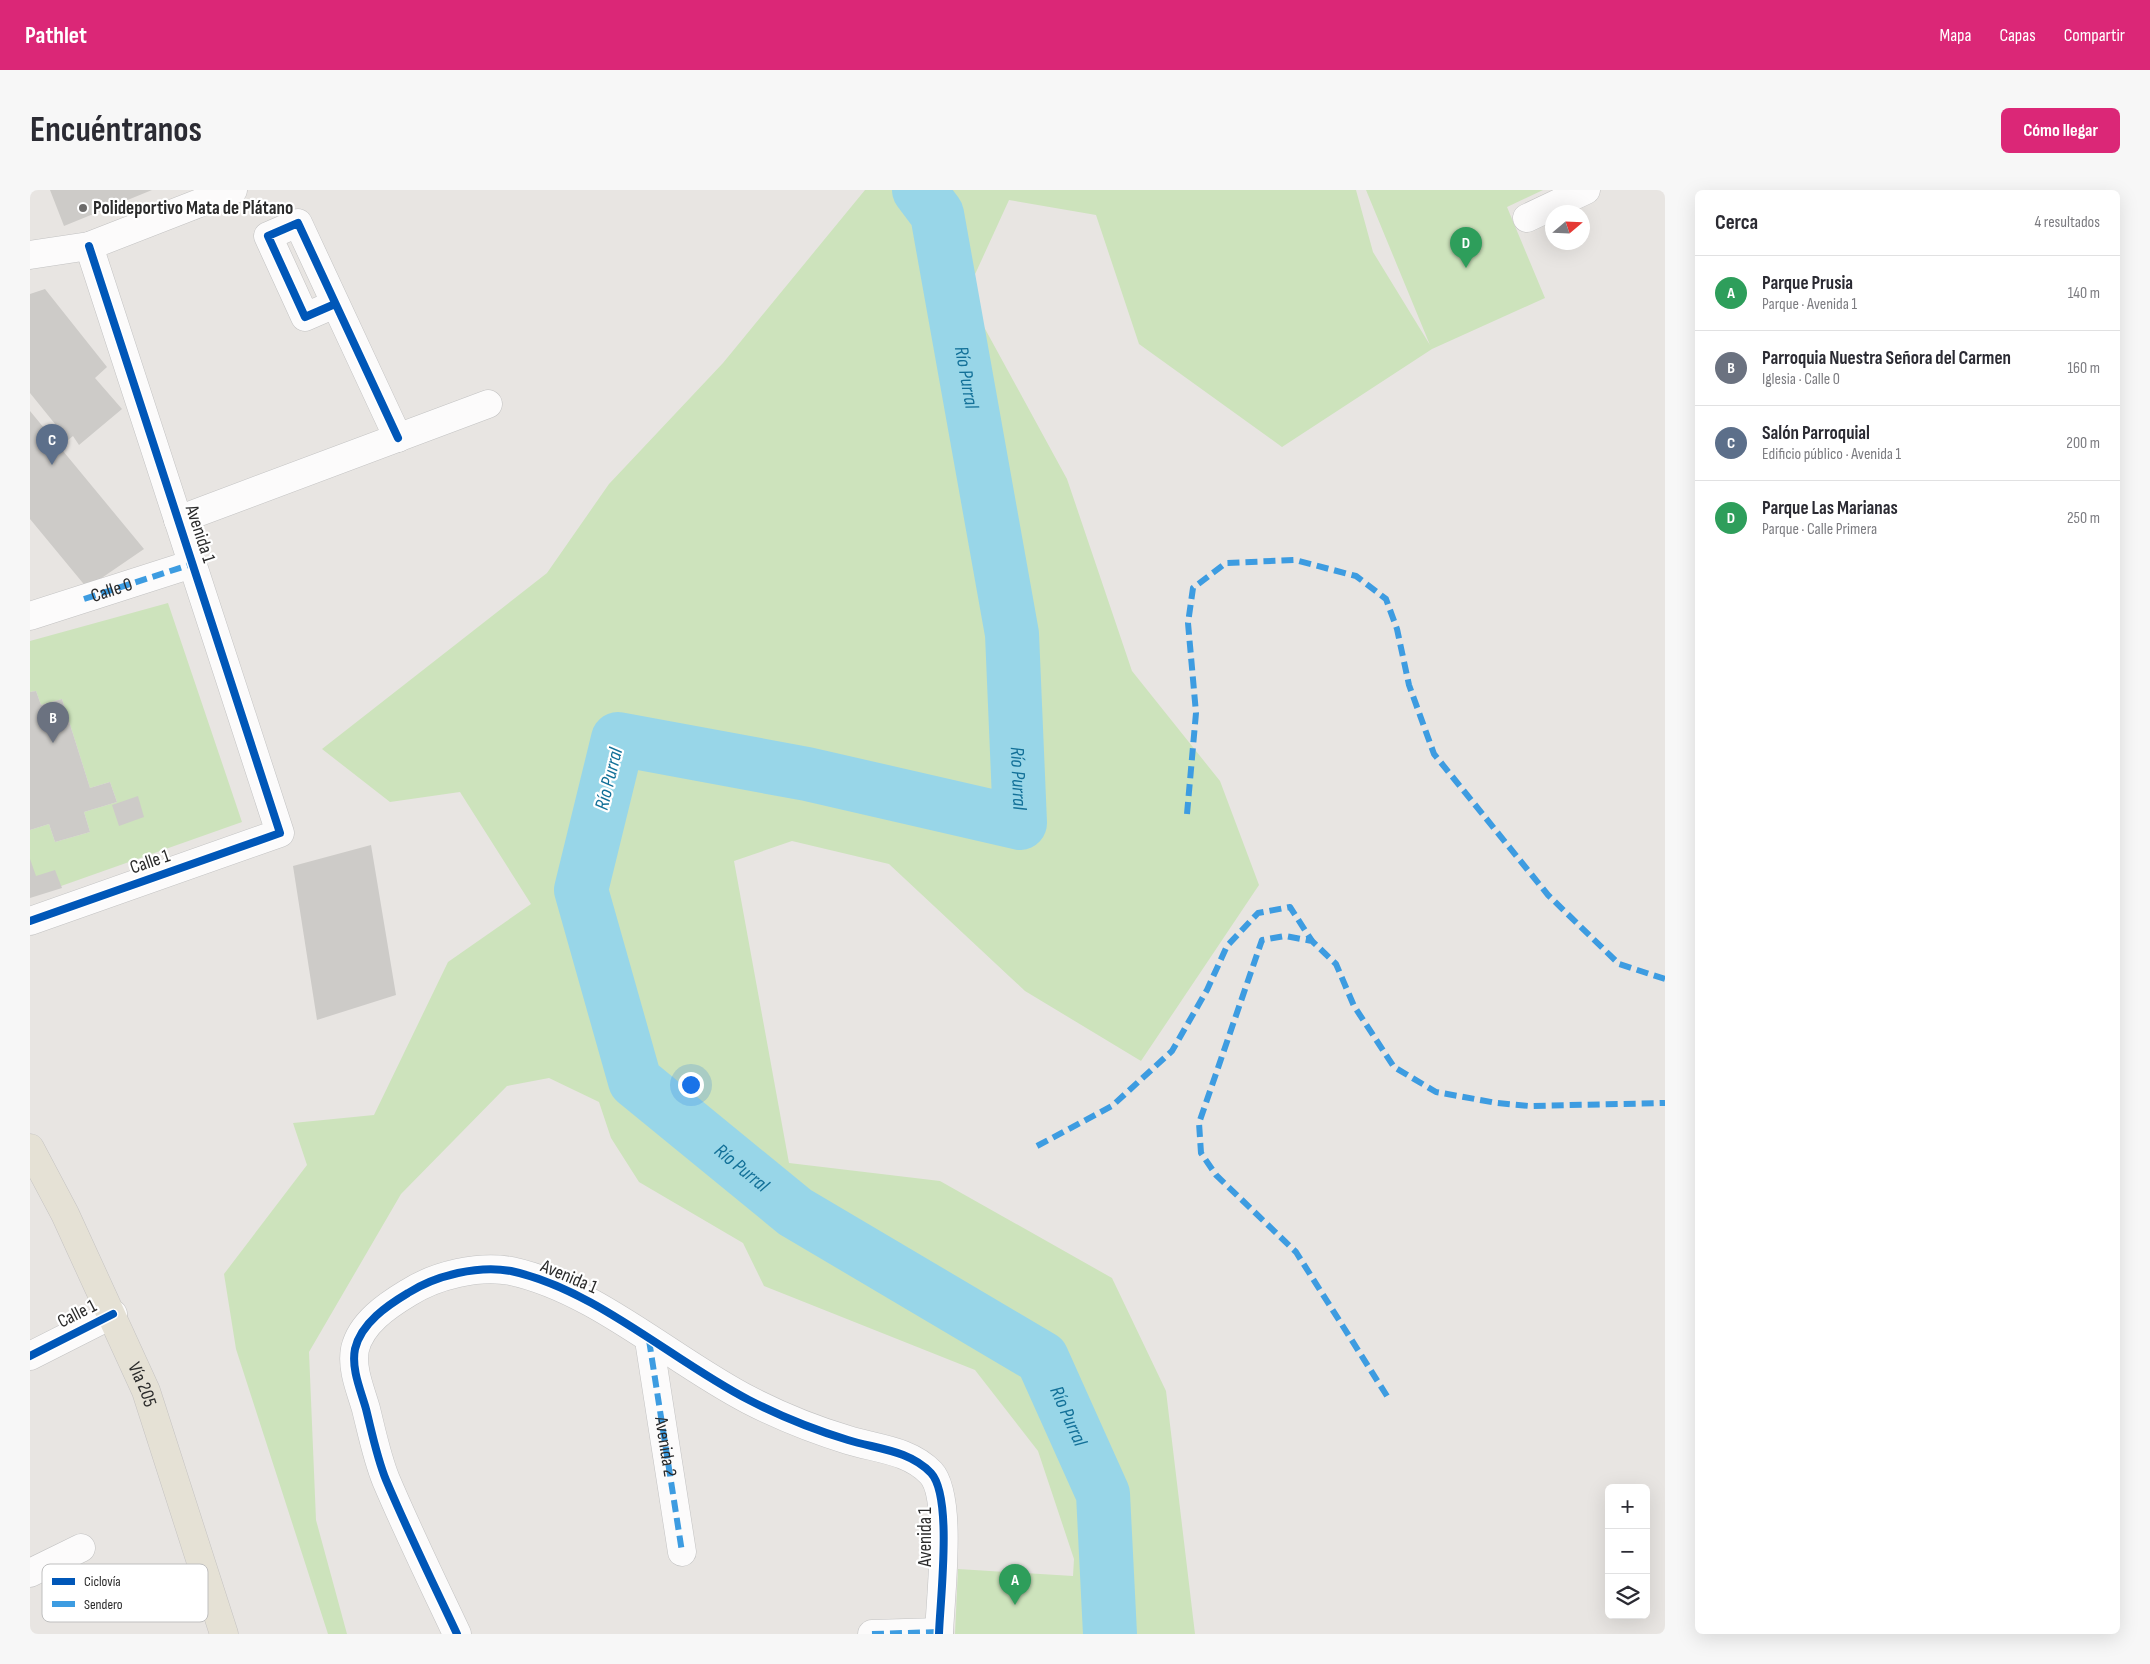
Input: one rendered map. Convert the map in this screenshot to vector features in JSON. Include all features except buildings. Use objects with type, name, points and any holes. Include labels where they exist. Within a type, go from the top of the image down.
[{"type":"main road","name":"Vía 205","points":[[30,1148],[65,1214],[113,1314],[146,1391],[202,1564]]},
{"type":"main road","name":"Vía 205","points":[[208,1584],[224,1634]]},
{"type":"street","points":[[30,255],[89,246],[233,190]]},
{"type":"street","points":[[1527,218],[1582,191]]},
{"type":"street","name":"Avenida 1","points":[[89,246],[280,833]]},
{"type":"street","points":[[335,304],[398,438]]},
{"type":"street","points":[[178,520],[488,404]]},
{"type":"street","name":"Calle 0","points":[[30,616],[192,564]]},
{"type":"street","name":"Calle 1","points":[[30,921],[280,833]]},
{"type":"street","name":"Avenida 1","points":[[457,1634],[385,1477],[356,1373],[355,1348],[364,1330],[386,1307],[414,1289],[444,1278],[477,1270],[510,1271],[583,1298],[749,1400],[848,1440],[897,1452],[918,1462],[933,1475],[941,1494],[944,1520],[939,1633]]},
{"type":"street","name":"Calle 1","points":[[30,1356],[113,1314]]},
{"type":"street","name":"Avenida 2","points":[[649,1340],[682,1552]]},
{"type":"street","points":[[48,1564],[81,1548]]},
{"type":"street","points":[[30,1573],[42,1567]]},
{"type":"street","points":[[872,1634],[939,1633]]},
{"type":"green space","points":[[865,190],[1356,190],[1373,252],[1430,345],[1366,190],[1543,190],[1507,207],[1545,298],[1432,349],[1282,447],[1139,344],[1096,215],[1009,200],[966,294],[1067,479],[1132,671],[1220,781],[1259,885],[1141,1061],[1025,991],[889,864],[792,841],[734,861],[789,1163],[940,1181],[1112,1278],[1166,1391],[1195,1634],[955,1634],[958,1569],[1073,1576],[1074,1559],[1038,1451],[975,1370],[764,1286],[743,1243],[639,1182],[611,1138],[599,1102],[549,1078],[507,1086],[401,1194],[309,1352],[316,1520],[347,1634],[328,1634],[236,1349],[224,1274],[307,1165],[293,1123],[374,1115],[448,962],[531,904],[460,792],[390,802],[322,749],[547,573],[609,484],[723,363]]},
{"type":"green space","points":[[168,603],[242,822],[30,897],[30,830],[49,824],[55,842],[90,832],[84,812],[117,802],[110,782],[90,788],[62,699],[41,705],[36,691],[30,692],[30,641]]},
{"type":"waterway","name":"Río Purral","points":[[919,190],[937,214],[1012,634],[1020,823],[807,774],[618,739],[581,890],[635,1081],[795,1212],[1042,1358],[1103,1494],[1110,1634]]},
{"type":"marked path","points":[[1187,814],[1196,713],[1188,623],[1193,588],[1226,563],[1295,560],[1356,576],[1386,599],[1397,629],[1409,685],[1434,754],[1548,895],[1619,964],[1665,979]]},
{"type":"marked path","points":[[84,599],[192,564]]},
{"type":"marked path","points":[[1037,1146],[1112,1106],[1172,1051],[1207,990],[1227,946],[1258,913],[1290,907],[1312,941]]},
{"type":"marked path","points":[[1387,1396],[1296,1252],[1216,1175],[1201,1153],[1199,1123],[1262,940],[1285,936],[1312,941],[1336,964],[1354,1006],[1394,1067],[1436,1092],[1497,1103],[1529,1106],[1665,1103]]},
{"type":"marked path","points":[[649,1340],[682,1552]]},
{"type":"marked path","points":[[872,1634],[939,1632]]},
{"type":"cycle path","points":[[335,304],[305,317],[268,236],[298,223],[398,438]]},
{"type":"cycle path","points":[[30,921],[280,833],[89,246]]},
{"type":"cycle path","points":[[457,1634],[383,1472],[357,1380],[354,1357],[358,1340],[363,1331],[376,1316],[392,1303],[431,1281],[458,1273],[485,1269],[511,1271],[542,1280],[573,1293],[603,1309],[720,1384],[761,1406],[823,1432],[892,1451],[913,1459],[922,1465],[931,1473],[938,1485],[942,1504],[944,1550],[939,1634]]},
{"type":"cycle path","points":[[30,1356],[113,1314]]},
{"type":"place","name":"Polideportivo Mata de Plátano","points":[[83,208]]},
{"type":"place","name":"Parque Las Marianas","points":[[1466,268]]},
{"type":"place","name":"Salón Parroquial","points":[[52,465]]},
{"type":"place","name":"Parroquia Nuestra Señora del Carmen","points":[[53,743]]},
{"type":"place","name":"Parque Prusia","points":[[1015,1605]]}]
